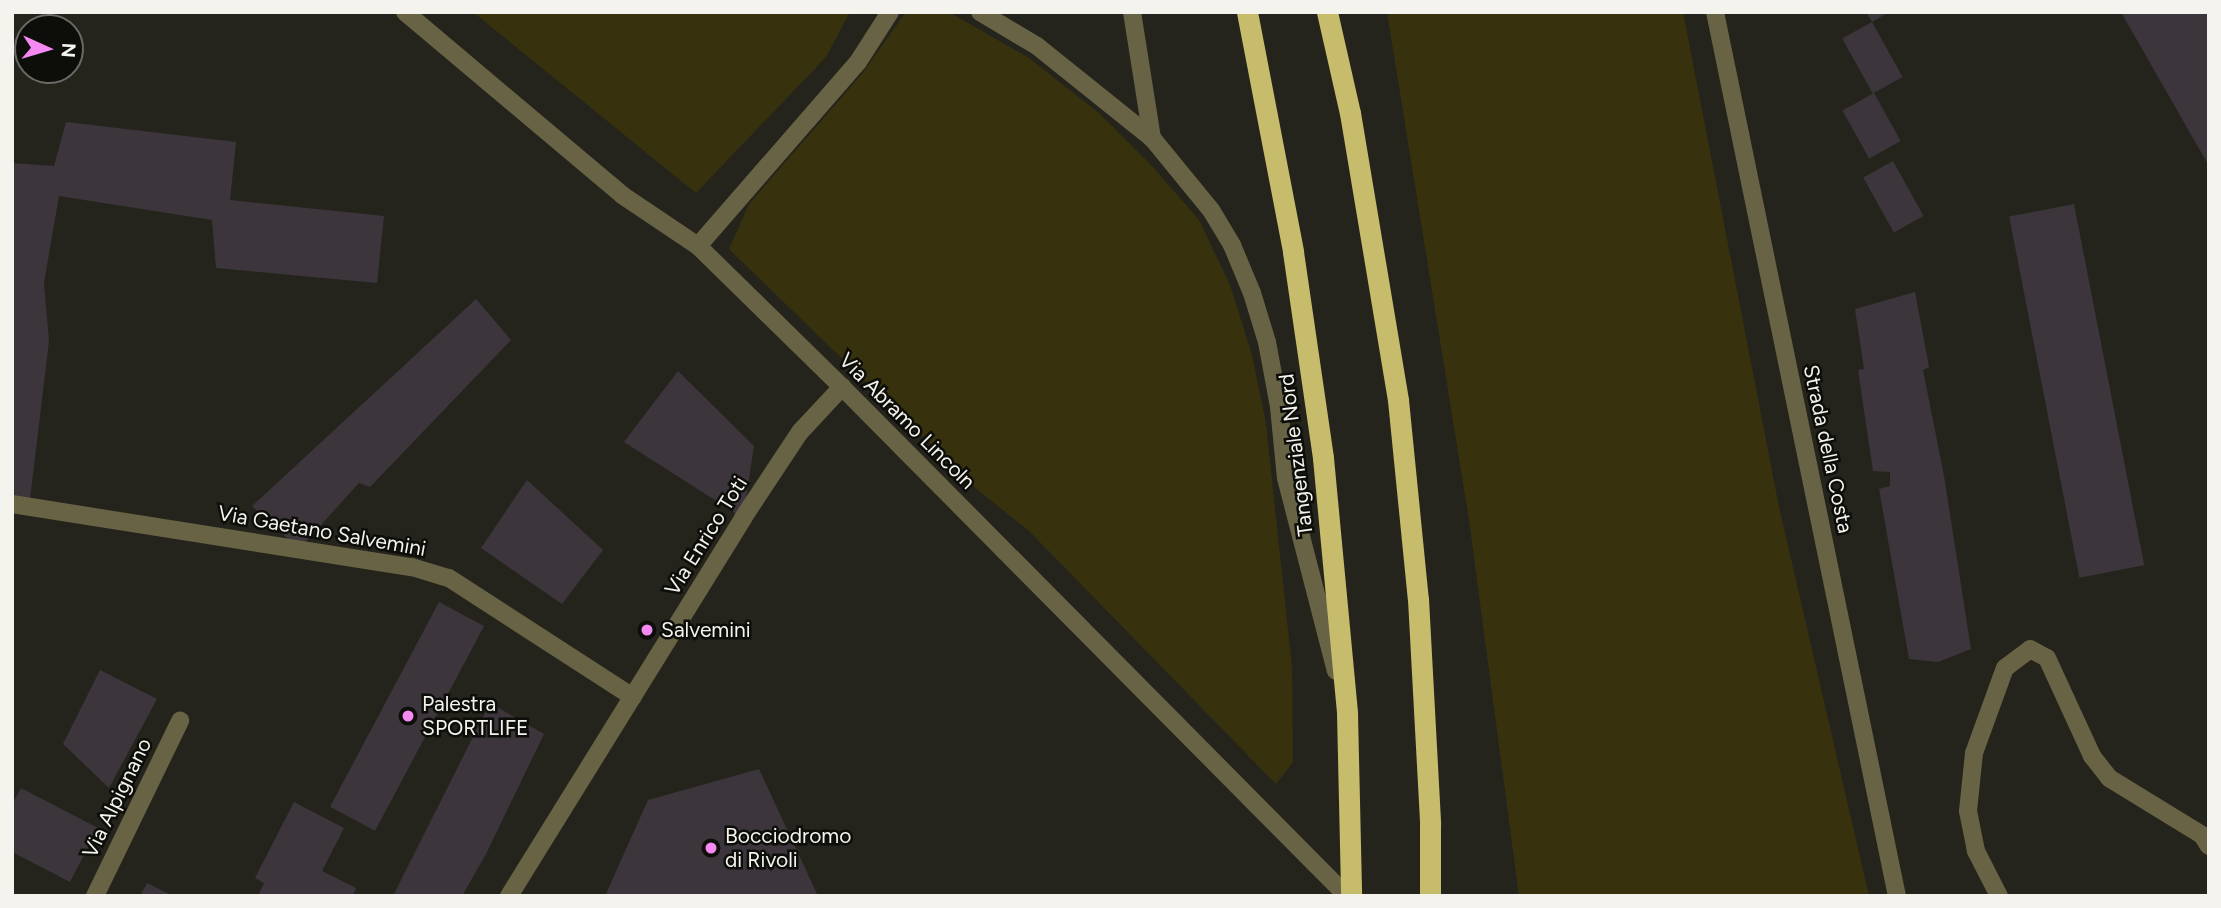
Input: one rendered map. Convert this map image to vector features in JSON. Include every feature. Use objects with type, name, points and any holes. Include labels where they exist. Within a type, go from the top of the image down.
[{"type":"highway","name":"Tangenziale Nord","points":[[1247,12],[1293,251],[1324,458],[1347,713],[1349,896]]},
{"type":"highway","points":[[1327,12],[1350,113],[1398,400],[1418,599],[1430,824],[1430,896]]},
{"type":"street","name":"Via Abramo Lincoln","points":[[405,12],[622,195],[698,246],[1349,896]]},
{"type":"street","points":[[698,246],[858,62],[890,12]]},
{"type":"street","points":[[980,12],[1037,46],[1152,138],[1211,210],[1232,245],[1252,293],[1269,355],[1286,478],[1347,713]]},
{"type":"street","points":[[1132,12],[1152,138]]},
{"type":"street","name":"Strada della Costa","points":[[1715,12],[1897,896]]},
{"type":"street","name":"Via Enrico Toti","points":[[509,896],[800,432],[842,387]]},
{"type":"street","name":"Via Gaetano Salvemini","points":[[12,504],[412,567],[449,578],[633,697]]},
{"type":"street","points":[[1999,896],[1976,851],[1968,811],[1974,753],[2005,668],[2030,649],[2047,658],[2092,756],[2109,778],[2202,835],[2209,846]]},
{"type":"street","name":"Via Alpignano","points":[[95,896],[180,721]]},
{"type":"shaded area","points":[[473,12],[850,12],[826,57],[696,193]]},
{"type":"shaded area","points":[[906,12],[949,12],[1029,58],[1099,113],[1152,166],[1199,220],[1230,285],[1252,355],[1266,424],[1292,667],[1293,762],[1276,784],[1028,530],[979,491],[729,249],[749,204],[862,74]]},
{"type":"shaded area","points":[[1387,12],[1683,12],[1779,507],[1869,896],[1519,896],[1469,520]]},
{"type":"building","points":[[1866,12],[1889,12],[1872,22]]},
{"type":"building","points":[[2121,12],[2209,12],[2209,166]]},
{"type":"building","points":[[1872,22],[1903,77],[1873,94],[1842,38]]},
{"type":"building","points":[[1874,93],[1901,141],[1869,159],[1843,110]]},
{"type":"building","points":[[66,122],[236,142],[230,200],[384,216],[377,283],[216,268],[212,220],[59,196],[44,283],[49,341],[30,499],[12,498],[12,163],[54,166]]},
{"type":"building","points":[[1893,161],[1924,216],[1894,233],[1863,177]]},
{"type":"building","points":[[2074,204],[2144,565],[2079,578],[2009,217]]},
{"type":"building","points":[[1915,292],[1929,367],[1923,370],[1944,476],[1971,649],[1938,662],[1909,659],[1879,489],[1890,486],[1890,472],[1873,471],[1858,370],[1864,369],[1855,309]]},
{"type":"building","points":[[476,299],[511,340],[370,487],[359,483],[299,549],[252,506]]},
{"type":"building","points":[[678,371],[754,446],[743,518],[624,442]]},
{"type":"building","points":[[527,480],[603,550],[562,604],[481,548]]},
{"type":"building","name":"Palestra SPORTLIFE","points":[[439,602],[484,626],[375,831],[330,807]]},
{"type":"building","points":[[100,670],[157,699],[109,788],[63,744]]},
{"type":"building","points":[[490,703],[544,734],[486,854],[462,896],[393,896]]},
{"type":"building","name":"Bocciodromo di Rivoli","points":[[759,769],[818,896],[605,896],[648,800]]},
{"type":"building","points":[[21,788],[98,828],[70,882],[12,852],[12,805]]},
{"type":"building","points":[[294,802],[344,828],[322,871],[356,888],[353,896],[258,896],[264,883],[255,878]]},
{"type":"building","points":[[147,883],[173,896],[140,896]]},
{"type":"place","name":"Salvemini","points":[[647,630]]},
{"type":"place","name":"Palestra SPORTLIFE","points":[[408,716]]},
{"type":"place","name":"Bocciodromo di Rivoli","points":[[711,848]]}]
